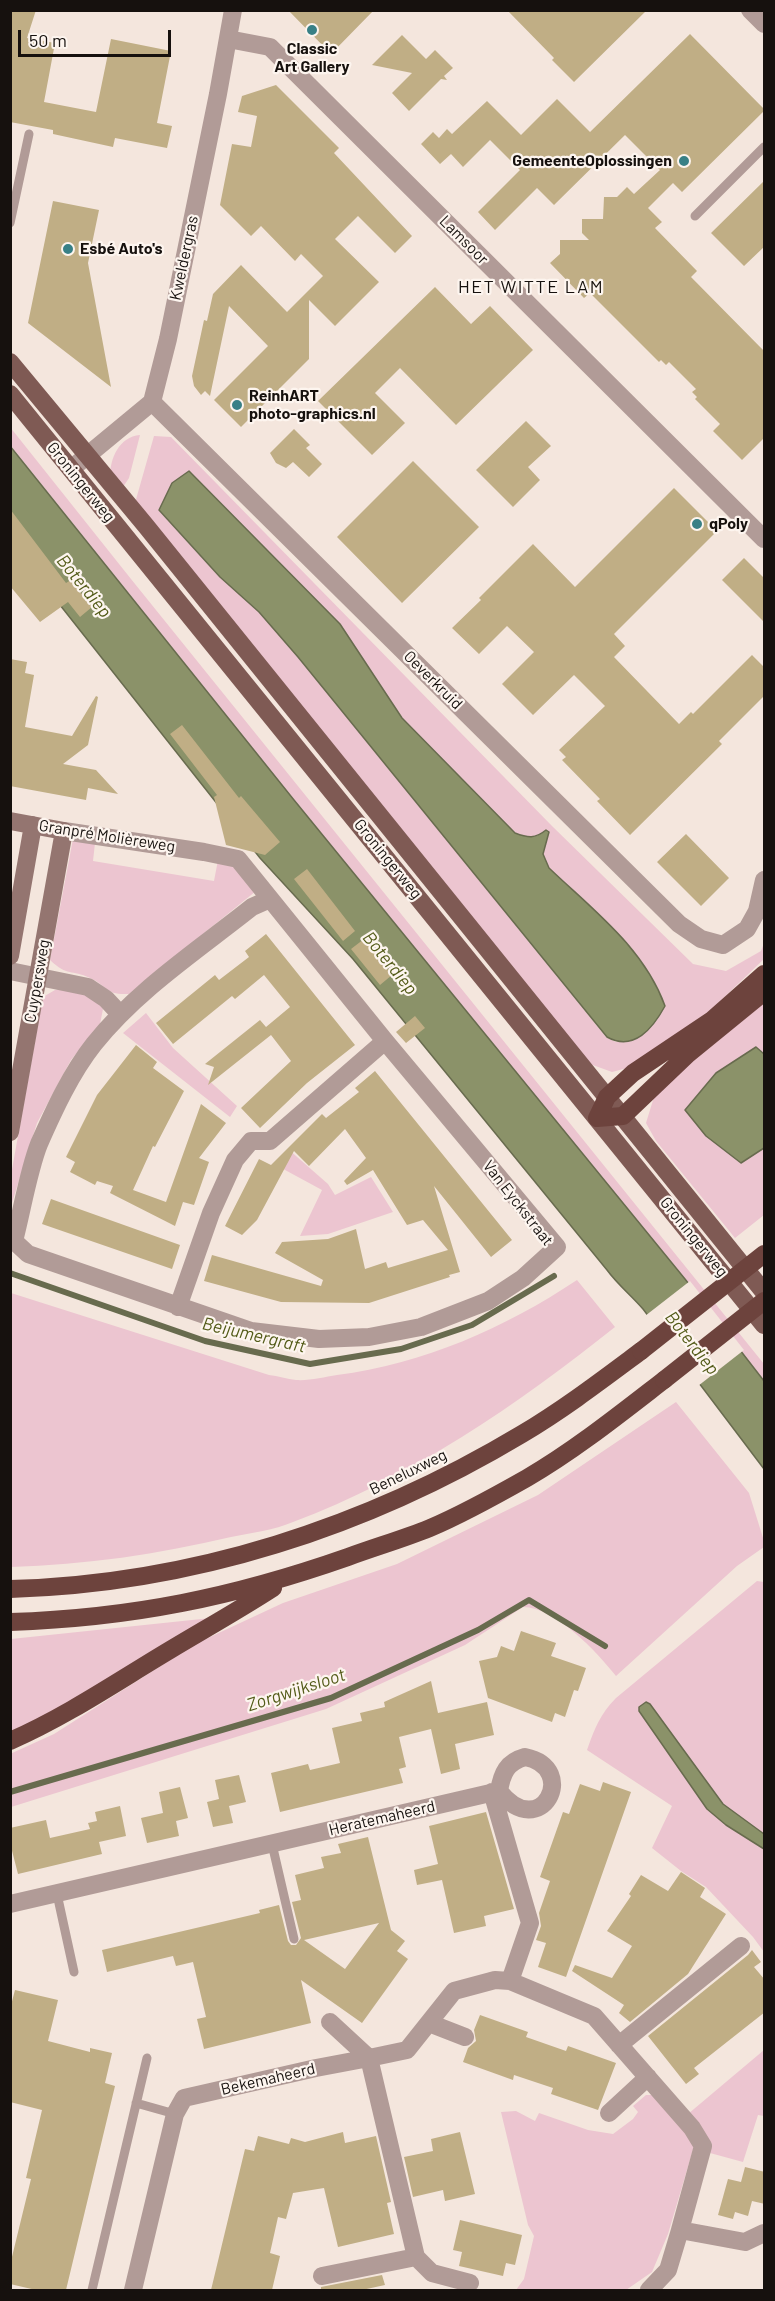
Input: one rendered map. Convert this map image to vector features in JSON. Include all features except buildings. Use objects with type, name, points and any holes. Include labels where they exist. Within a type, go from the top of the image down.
[{"type":"highway","points":[[765,974],[712,1020],[633,1073],[607,1097],[597,1118],[623,1116],[688,1054],[765,992]]},
{"type":"highway","name":"Beneluxweg","points":[[10,1589],[44,1588],[145,1576],[220,1560],[320,1531],[391,1502],[493,1451],[556,1413],[641,1351],[765,1254]]},
{"type":"highway","points":[[10,1622],[66,1621],[151,1610],[212,1598],[287,1578],[431,1528],[528,1477],[613,1420],[765,1301]]},
{"type":"highway","points":[[10,1741],[39,1728],[100,1694],[228,1617],[287,1578]]},
{"type":"main road","name":"Groningerweg","points":[[10,362],[88,455],[765,1292]]},
{"type":"main road","name":"Groningerweg","points":[[10,394],[765,1325]]},
{"type":"street","name":"Kweldergras","points":[[152,402],[168,339],[233,10]]},
{"type":"street","points":[[750,10],[765,24]]},
{"type":"street","name":"Lamsoor","points":[[228,39],[270,47],[765,539]]},
{"type":"street","points":[[70,469],[152,402]]},
{"type":"street","name":"Oeverkruid","points":[[152,402],[679,924],[701,939],[723,945],[747,929],[757,911],[765,880]]},
{"type":"street","name":"Granpré Molièreweg","points":[[10,821],[238,859],[270,899]]},
{"type":"street","name":"Cuypersweg","points":[[10,956],[33,825]]},
{"type":"street","name":"Cuypersweg","points":[[10,1132],[63,831]]},
{"type":"street","name":"Van Eyckstraat","points":[[270,899],[557,1247],[523,1278],[488,1301],[421,1327],[369,1337],[319,1339],[251,1331],[28,1254],[14,1241],[38,1146],[60,1098],[93,1045],[120,1014],[252,907],[270,899]]},
{"type":"street","points":[[10,971],[88,987],[106,999],[120,1014]]},
{"type":"street","points":[[178,1307],[211,1212],[234,1160],[251,1141],[270,1141],[385,1041]]},
{"type":"street","name":"Heratemaheerd","points":[[10,1905],[496,1792],[530,1923],[510,1981]]},
{"type":"street","points":[[619,2044],[741,1946]]},
{"type":"street","name":"Bekemaheerd","points":[[175,2114],[184,2098],[407,2050],[454,1991],[495,1980],[510,1981],[594,2016],[692,2128],[703,2146],[668,2270],[649,2290]]},
{"type":"street","points":[[330,2022],[369,2058],[416,2257],[432,2273],[470,2283]]},
{"type":"street","points":[[429,2023],[465,2037]]},
{"type":"street","points":[[609,2113],[648,2077]]},
{"type":"street","points":[[133,2290],[175,2114]]},
{"type":"street","points":[[681,2230],[745,2242],[765,2233]]},
{"type":"street","points":[[322,2277],[416,2257]]},
{"type":"lane","points":[[10,223],[29,134]]},
{"type":"lane","points":[[695,216],[765,147]]},
{"type":"lane","points":[[272,1844],[294,1939]]},
{"type":"lane","points":[[57,1894],[74,1972]]},
{"type":"lane","points":[[92,2290],[147,2058]]},
{"type":"lane","points":[[136,2103],[175,2114]]},
{"type":"shaded area","points":[[10,427],[764,1364],[764,1381],[685,1279],[294,800],[11,446]]},
{"type":"shaded area","points":[[140,435],[129,478],[121,490],[110,477],[114,456],[121,444]]},
{"type":"shaded area","points":[[154,436],[171,437],[552,826],[693,964],[726,971],[761,951],[764,943],[764,959],[712,1009],[631,1067],[612,1072],[590,1064],[135,503]],"holes":[[[189,471],[340,624],[402,718],[515,833],[531,837],[546,830],[542,854],[549,868],[600,915],[631,948],[656,985],[665,1006],[616,1042],[606,1037],[298,657],[259,612],[220,577],[159,510],[172,483]]]},
{"type":"shaded area","points":[[73,839],[95,843],[93,861],[214,881],[218,860],[237,863],[256,891],[129,994],[115,993],[84,975],[61,969],[50,960]]},
{"type":"shaded area","points":[[67,989],[94,998],[103,1009],[100,1024],[71,1060],[37,1123],[11,1206],[11,1175],[43,997],[55,990]]},
{"type":"shaded area","points":[[764,998],[764,1054],[756,1047],[716,1073],[685,1110],[741,1163],[764,1148],[764,1215],[735,1238],[656,1141],[646,1123],[654,1097],[700,1053]]},
{"type":"shaded area","points":[[146,1013],[173,1048],[237,1106],[230,1117],[123,1033]]},
{"type":"shaded area","points":[[288,1149],[328,1184],[335,1195],[371,1177],[393,1212],[328,1234],[300,1236],[322,1190],[274,1164]]},
{"type":"shaded area","points":[[577,1280],[615,1327],[540,1384],[462,1437],[379,1484],[293,1522],[263,1531],[122,1558],[11,1567],[11,1293],[269,1375],[301,1380],[369,1370],[432,1353],[521,1314]]},
{"type":"shaded area","points":[[676,1402],[749,1493],[764,1547],[737,1566],[616,1676],[574,1632],[548,1614],[523,1607],[465,1645],[326,1709],[11,1807],[10,1754],[54,1734],[195,1644],[283,1603],[397,1564],[538,1495]]},
{"type":"shaded area","points":[[757,1581],[764,1582],[764,1834],[723,1805],[639,1707],[639,1711],[707,1809],[726,1825],[764,1849],[764,1952],[706,1887],[652,1848],[672,1806],[587,1750],[598,1723],[616,1698]]},
{"type":"shaded area","points":[[211,1618],[59,1710],[11,1731],[11,1639]]},
{"type":"shaded area","points":[[764,2050],[764,2116],[758,2115],[743,2162],[710,2153],[712,2144],[688,2114]]},
{"type":"shaded area","points":[[646,2095],[653,2095],[695,2143],[668,2234],[652,2272],[626,2290],[516,2290],[524,2279],[534,2236],[528,2225],[501,2112],[516,2111],[535,2121],[539,2113],[588,2130],[613,2134],[633,2119],[638,2112],[633,2106]]},
{"type":"water","name":"Boterdiep","points":[[10,446],[294,800],[685,1279],[764,1381],[764,1469],[643,1309],[611,1275],[353,959],[260,858],[11,543]]},
{"type":"water","points":[[189,471],[340,624],[402,718],[515,833],[531,837],[546,830],[549,832],[543,854],[549,868],[616,931],[631,948],[656,985],[665,1006],[655,1022],[642,1035],[626,1042],[607,1037],[298,657],[259,612],[220,577],[159,510],[172,483]]},
{"type":"water","points":[[756,1047],[764,1054],[764,1148],[741,1163],[706,1136],[685,1110],[716,1073]]},
{"type":"water","points":[[646,1702],[650,1704],[723,1804],[764,1834],[764,1849],[726,1825],[707,1809],[639,1711],[639,1707]]},
{"type":"pier","points":[[690,1281],[744,1350],[698,1386],[645,1316]]},
{"type":"waterway","name":"Beijumergraft","points":[[10,1273],[205,1341],[310,1364],[401,1349],[472,1325],[554,1276]]},
{"type":"waterway","name":"Zorgwijksloot","points":[[10,1792],[331,1698],[478,1630],[529,1600],[605,1646]]},
{"type":"place","name":"Classic Art Gallery","points":[[312,30]]},
{"type":"place","name":"GemeenteOplossingen","points":[[684,161]]},
{"type":"place","name":"Esbé Auto's","points":[[68,249]]},
{"type":"place","name":"ReinhART photo-graphics.nl","points":[[237,405]]},
{"type":"place","name":"qPoly","points":[[697,524]]},
{"type":"district","name":"HET WITTE LAM","points":[[531,287]]}]
